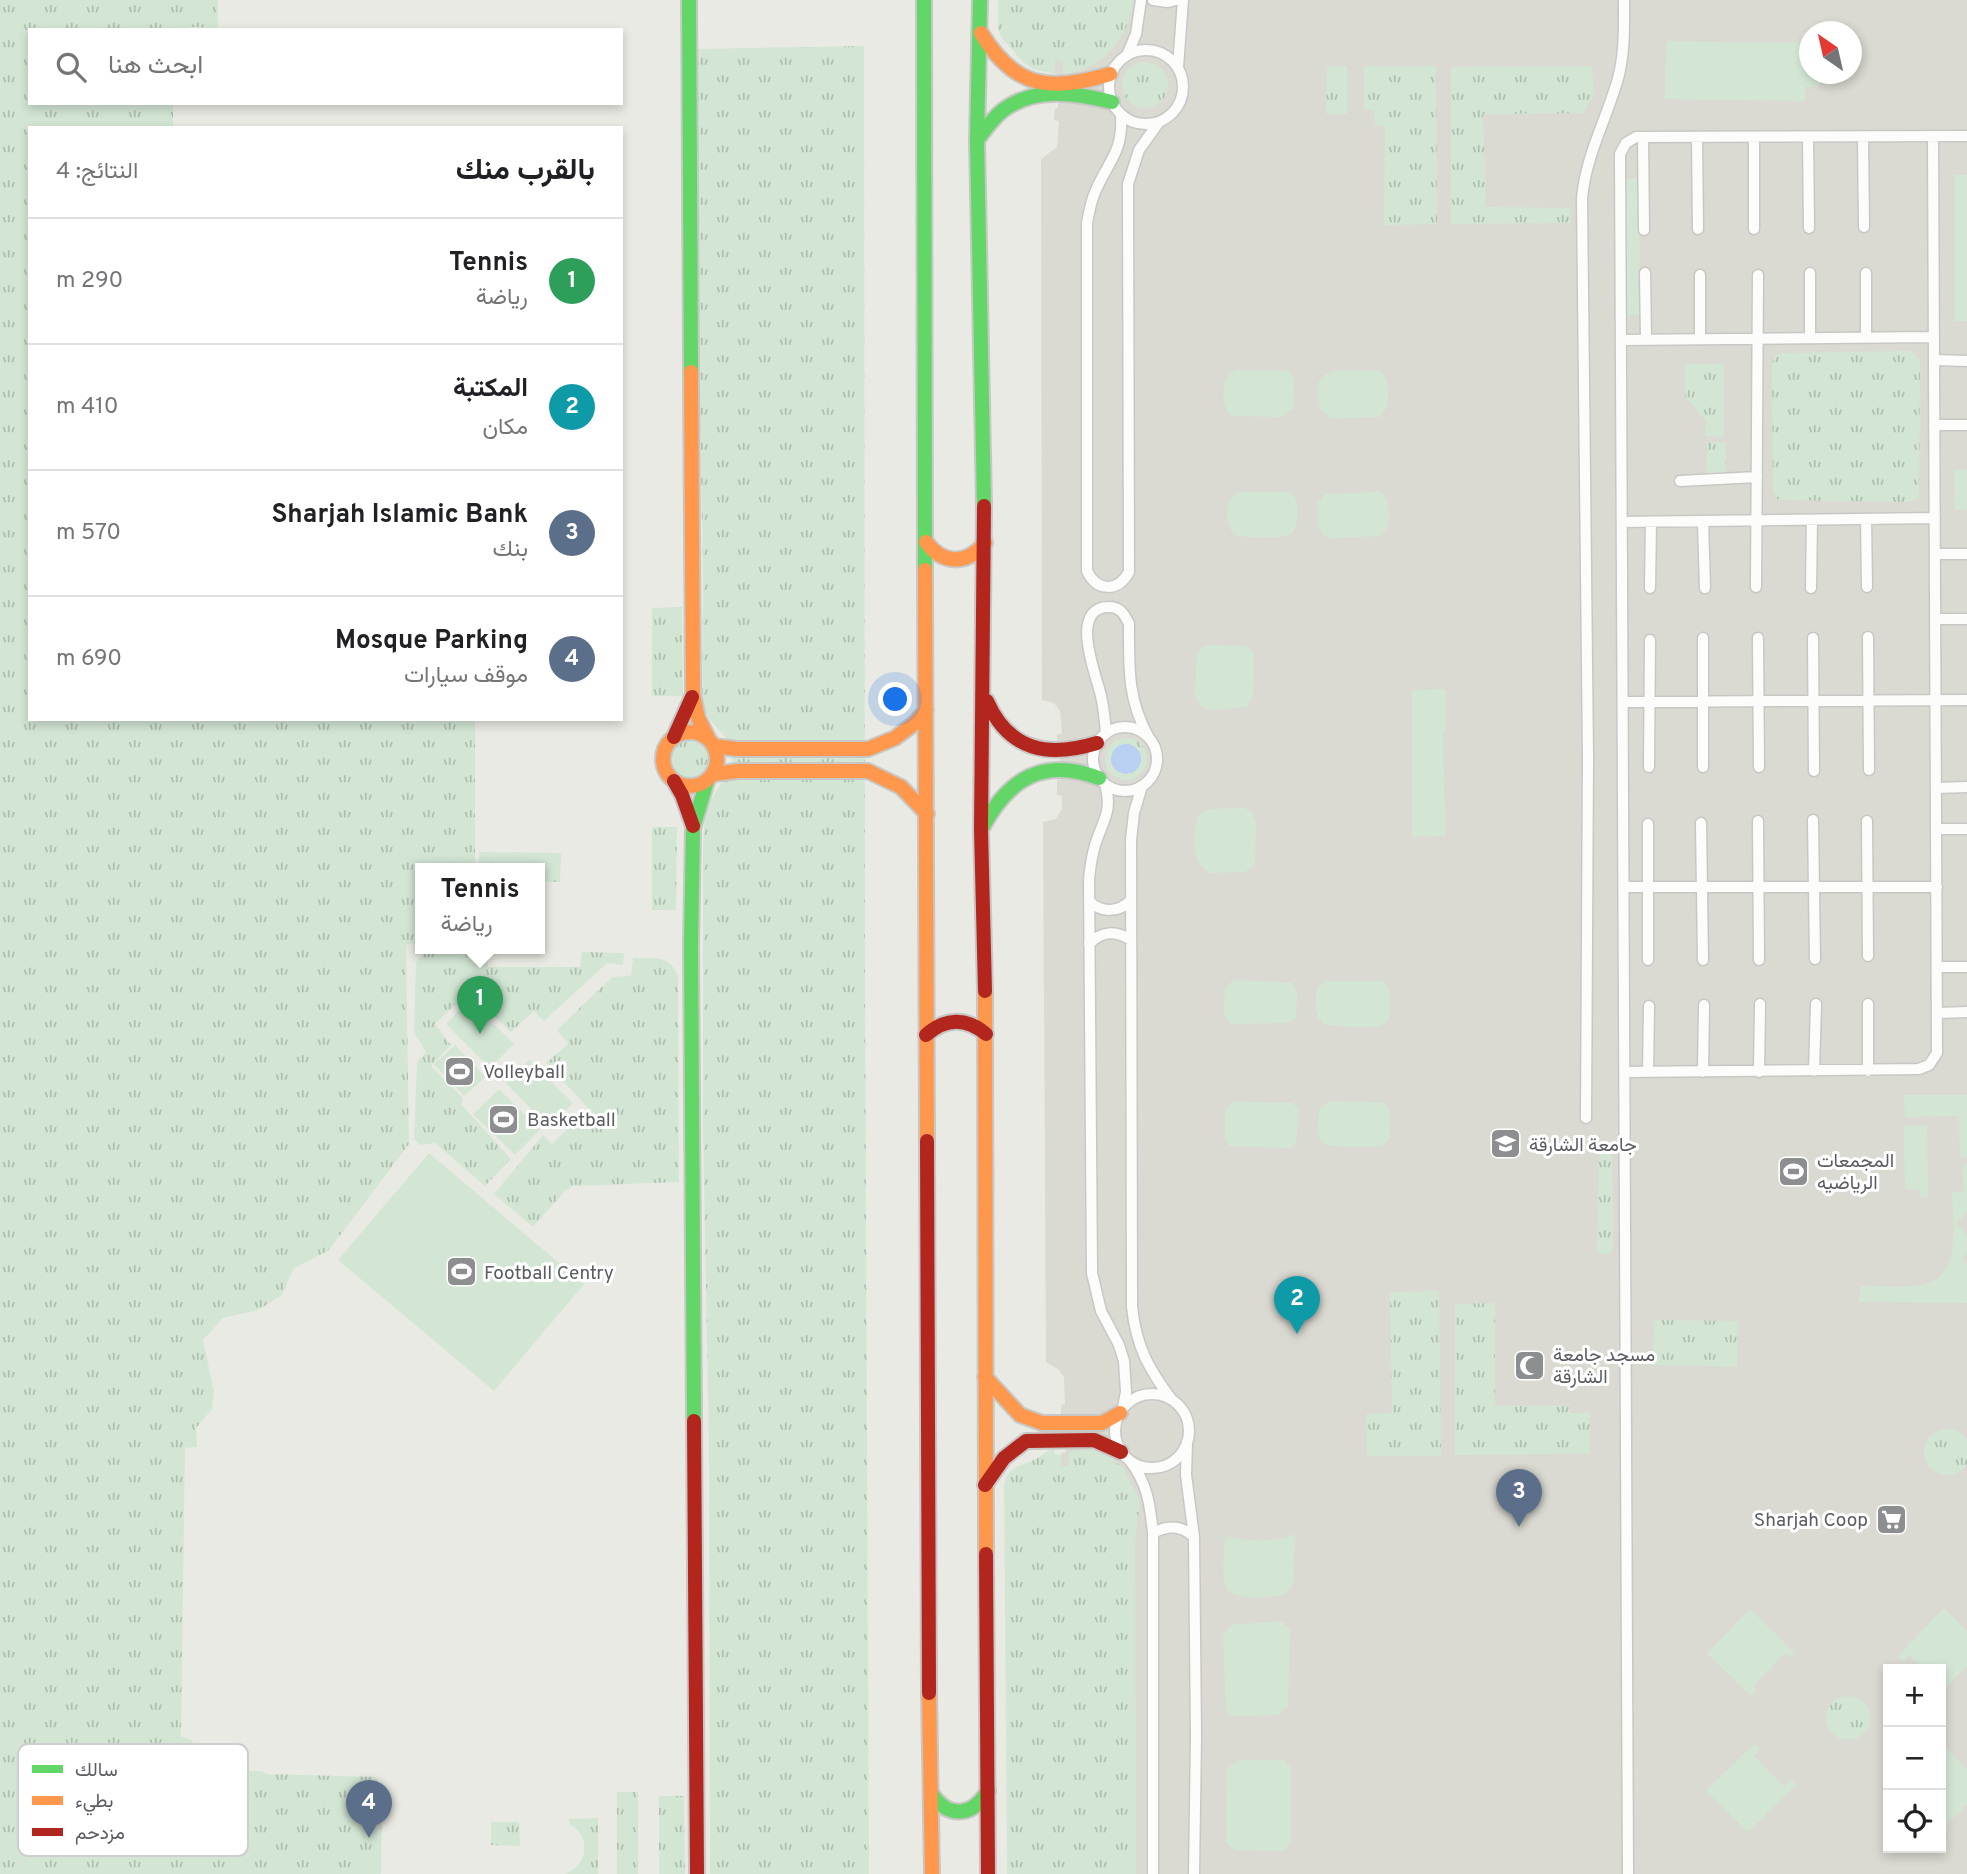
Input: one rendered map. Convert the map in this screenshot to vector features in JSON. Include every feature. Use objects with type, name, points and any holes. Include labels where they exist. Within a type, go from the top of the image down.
[{"type":"street","points":[[689,0],[693,695],[698,718],[717,760],[694,828],[691,946],[697,1874]]},
{"type":"street","points":[[924,0],[926,1035],[932,1874]]},
{"type":"street","points":[[980,0],[977,140],[985,542],[981,829],[986,1034],[988,1874]]},
{"type":"street","points":[[1141,0],[1136,34],[1128,53],[1117,62],[1108,83],[1111,103],[1121,116],[1133,122],[1159,122]]},
{"type":"street","points":[[1153,0],[1176,0]]},
{"type":"street","points":[[1121,116],[1120,141],[1116,154],[1094,193],[1087,223],[1087,571],[1091,580],[1108,588],[1125,580],[1129,572],[1129,184],[1132,166],[1139,150],[1159,122],[1177,108],[1182,99],[1184,88],[1178,67],[1182,0]]},
{"type":"street","points":[[1586,1118],[1588,757],[1582,198],[1589,158],[1615,88],[1622,60],[1623,0]]},
{"type":"street","points":[[980,30],[990,51],[999,62],[1023,78],[1072,88],[1111,103]]},
{"type":"street","points":[[1128,53],[1150,49],[1171,58],[1178,67]]},
{"type":"street","points":[[977,140],[999,114],[1023,99],[1072,88],[1111,74]]},
{"type":"street","points":[[1023,78],[1023,99]]},
{"type":"street","points":[[1625,1072],[1919,1069],[1929,1065],[1937,1053],[1933,136]]},
{"type":"street","points":[[1628,1874],[1620,154],[1630,139],[1643,137],[1967,136]]},
{"type":"street","points":[[1643,137],[1644,230]]},
{"type":"street","points":[[1696,137],[1698,229]]},
{"type":"street","points":[[1754,137],[1754,229]]},
{"type":"street","points":[[1808,137],[1809,228]]},
{"type":"street","points":[[1863,137],[1864,227]]},
{"type":"street","points":[[1645,273],[1646,340]]},
{"type":"street","points":[[1810,273],[1810,338]]},
{"type":"street","points":[[1866,273],[1866,337]]},
{"type":"street","points":[[1700,275],[1700,339]]},
{"type":"street","points":[[1756,587],[1758,275]]},
{"type":"street","points":[[1621,340],[1934,337]]},
{"type":"street","points":[[1934,360],[1967,360]]},
{"type":"street","points":[[1934,425],[1967,425]]},
{"type":"street","points":[[1680,481],[1757,477]]},
{"type":"street","points":[[1622,522],[1935,518]]},
{"type":"street","points":[[1866,519],[1867,587]]},
{"type":"street","points":[[1811,520],[1811,588]]},
{"type":"street","points":[[1703,521],[1705,588]]},
{"type":"street","points":[[1650,588],[1651,522]]},
{"type":"street","points":[[926,542],[941,558],[955,561],[976,554],[985,542]]},
{"type":"street","points":[[1935,554],[1967,554]]},
{"type":"street","points":[[981,829],[1002,796],[1027,776],[1042,770],[1073,770],[1102,781],[1119,790],[1127,791],[1142,786],[1152,777],[1157,764],[1156,750],[1140,723],[1130,691],[1129,624],[1119,609],[1110,607],[1093,614],[1088,622],[1087,633],[1092,667],[1102,700],[1101,739],[1093,761],[1102,781],[1108,798],[1108,813],[1092,858],[1089,901],[1092,1272],[1101,1311],[1119,1345],[1124,1361],[1126,1384],[1122,1411],[1115,1429],[1126,1456],[1138,1471],[1148,1492],[1153,1534],[1153,1874]]},
{"type":"street","points":[[1936,619],[1967,619]]},
{"type":"street","points":[[1868,637],[1869,770]]},
{"type":"street","points":[[1703,638],[1703,767]]},
{"type":"street","points":[[1758,638],[1759,767]]},
{"type":"street","points":[[1814,638],[1814,771]]},
{"type":"street","points":[[1649,767],[1650,640]]},
{"type":"street","points":[[984,691],[991,713],[1007,733],[1017,741],[1041,751],[1073,752],[1120,727],[1136,729],[1149,738]]},
{"type":"street","points":[[693,695],[674,737],[667,744],[663,764],[682,795],[694,828]]},
{"type":"street","points":[[1623,702],[1967,700]]},
{"type":"street","points":[[674,737],[691,732],[711,742],[737,749],[851,750],[868,748],[895,738],[915,723],[926,709]]},
{"type":"street","points":[[851,750],[851,770]]},
{"type":"street","points":[[1041,751],[1044,761],[1042,770]]},
{"type":"street","points":[[674,781],[690,786],[710,777],[738,771],[868,771],[887,777],[908,792],[927,814]]},
{"type":"street","points":[[1142,786],[1130,840],[1132,1307],[1135,1335],[1142,1353],[1172,1401],[1185,1415],[1188,1424],[1185,1463],[1194,1537],[1194,1874]]},
{"type":"street","points":[[1937,788],[1967,787]]},
{"type":"street","points":[[1813,820],[1815,959]]},
{"type":"street","points":[[1758,821],[1759,960]]},
{"type":"street","points":[[1867,821],[1868,956]]},
{"type":"street","points":[[1701,823],[1703,960]]},
{"type":"street","points":[[1648,824],[1648,960]]},
{"type":"street","points":[[1937,829],[1967,829]]},
{"type":"street","points":[[1624,887],[1937,887]]},
{"type":"street","points":[[1089,901],[1099,908],[1110,910],[1122,908],[1131,901]]},
{"type":"street","points":[[1089,944],[1105,933],[1119,933],[1131,940]]},
{"type":"street","points":[[1938,967],[1967,967]]},
{"type":"street","points":[[1759,1072],[1760,1004]]},
{"type":"street","points":[[1814,1071],[1816,1004]]},
{"type":"street","points":[[1868,1004],[1868,1071]]},
{"type":"street","points":[[1703,1072],[1704,1005]]},
{"type":"street","points":[[1648,1072],[1649,1006]]},
{"type":"street","points":[[1938,1013],[1967,1012]]},
{"type":"street","points":[[926,1035],[938,1025],[952,1020],[974,1025],[986,1034]]},
{"type":"street","points":[[985,1377],[1004,1401],[1025,1419],[1079,1432],[1146,1467],[1163,1466],[1178,1457],[1187,1443]]},
{"type":"street","points":[[985,1485],[1004,1458],[1026,1441],[1079,1432],[1102,1423],[1122,1411],[1135,1398],[1150,1394],[1172,1401]]},
{"type":"street","points":[[1025,1419],[1028,1430],[1026,1441]]},
{"type":"street","points":[[1153,1534],[1170,1527],[1179,1527],[1194,1537]]},
{"type":"street","points":[[931,1793],[938,1805],[957,1813],[976,1807],[988,1791]]},
{"type":"shaded area","name":"جامعة الشارقة","points":[[1040,0],[1967,0],[1967,1874],[1049,1874],[1065,1466],[1061,1466],[1061,1453],[1066,1452],[1064,1415],[1061,1414],[1061,1405],[1065,1404],[1064,1377],[1059,1370],[1046,1362],[1043,822],[1056,819],[1062,809],[1062,796],[1057,795],[1060,748],[1057,747],[1057,734],[1062,734],[1060,711],[1054,703],[1042,700],[1041,159],[1057,147],[1059,121],[1054,120],[1055,109],[1058,108],[1058,75],[1055,74],[1055,60],[1059,60]]},
{"type":"green space","points":[[0,0],[218,0],[218,28],[28,28],[28,105],[173,105],[173,126],[28,126],[28,721],[475,721],[475,863],[415,863],[415,943],[406,945],[409,1144],[329,1250],[293,1269],[282,1295],[258,1310],[223,1318],[203,1340],[214,1392],[212,1409],[196,1428],[197,1447],[185,1448],[181,1737],[192,1740],[192,1744],[18,1744],[18,1856],[248,1856],[248,1771],[262,1771],[267,1774],[376,1777],[382,1794],[381,1874],[0,1874]]},
{"type":"green space","points":[[998,0],[1133,0],[1126,27],[1112,50],[1090,66],[1063,74],[1063,61],[1055,60],[1055,74],[1032,69],[1001,37],[998,28]]},
{"type":"green space","points":[[1666,41],[1799,43],[1799,84],[1819,84],[1819,87],[1805,87],[1805,101],[1665,99]]},
{"type":"green space","points":[[864,46],[869,1874],[710,1874],[703,842],[707,809],[729,772],[732,757],[727,740],[709,718],[702,703],[703,577],[693,49]]},
{"type":"green space","points":[[1145,62],[1161,69],[1168,85],[1161,101],[1145,108],[1129,101],[1122,85],[1129,69]]},
{"type":"green space","points":[[1327,66],[1347,66],[1347,114],[1326,114]]},
{"type":"green space","points":[[1364,66],[1436,66],[1437,224],[1384,225],[1385,126],[1375,125],[1374,110],[1364,110]]},
{"type":"green space","points":[[1592,66],[1594,95],[1583,113],[1483,114],[1486,207],[1570,208],[1570,223],[1451,224],[1451,67]]},
{"type":"green space","points":[[1955,175],[1967,175],[1967,321],[1955,321]]},
{"type":"green space","points":[[1639,178],[1640,315],[1627,315],[1625,179]]},
{"type":"green space","points":[[1910,351],[1917,355],[1920,361],[1919,498],[1910,502],[1778,500],[1773,491],[1772,363],[1775,356],[1781,353]]},
{"type":"green space","points":[[1685,364],[1724,364],[1724,437],[1705,436],[1706,421],[1685,396]]},
{"type":"green space","points":[[1236,370],[1289,371],[1294,380],[1293,409],[1282,417],[1232,416],[1225,405],[1224,391],[1227,379]]},
{"type":"green space","points":[[1343,370],[1379,371],[1388,386],[1388,400],[1380,417],[1331,418],[1320,409],[1317,393],[1319,382],[1324,375]]},
{"type":"green space","points":[[1707,442],[1726,442],[1725,474],[1706,473]]},
{"type":"green space","points":[[1954,470],[1967,470],[1967,510],[1955,510]]},
{"type":"green space","points":[[1240,492],[1292,494],[1298,512],[1293,531],[1286,536],[1272,537],[1235,535],[1229,525],[1227,511],[1231,499]]},
{"type":"green space","points":[[1378,492],[1384,495],[1389,511],[1387,527],[1381,536],[1331,538],[1323,534],[1318,526],[1318,502],[1325,494]]},
{"type":"green space","points":[[682,607],[683,696],[652,696],[652,608]]},
{"type":"green space","points":[[1210,645],[1245,646],[1254,653],[1253,695],[1247,707],[1209,710],[1200,705],[1195,696],[1197,654]]},
{"type":"green space","points":[[1446,689],[1446,730],[1443,731],[1445,836],[1412,837],[1412,690]]},
{"type":"green space","points":[[693,738],[708,744],[714,759],[708,774],[693,780],[678,774],[672,759],[678,744]]},
{"type":"green space","points":[[1126,738],[1141,744],[1147,759],[1141,774],[1126,780],[1111,774],[1105,759],[1111,744]]},
{"type":"green space","points":[[1244,808],[1252,812],[1256,821],[1255,864],[1245,872],[1210,873],[1199,863],[1195,848],[1198,816],[1208,809]]},
{"type":"green space","points":[[652,827],[677,827],[676,910],[652,910]]},
{"type":"green space","points":[[479,852],[561,853],[560,882],[545,882],[545,863],[479,863]]},
{"type":"green space","points":[[582,952],[624,953],[623,965],[607,963],[544,1021],[534,1011],[511,1032],[468,992],[435,1024],[451,1045],[431,1066],[463,1098],[461,1104],[511,1159],[485,1186],[435,1143],[420,1145],[414,1139],[417,1062],[426,1052],[414,1032],[416,962],[424,954],[488,954],[488,967],[580,967]]},
{"type":"green space","points":[[633,958],[666,961],[675,969],[678,977],[679,1182],[573,1186],[565,1191],[533,1227],[494,1194],[543,1135],[552,1144],[588,1108],[546,1063],[568,1044],[557,1030],[612,977],[631,976]]},
{"type":"green space","points":[[1237,980],[1292,983],[1297,991],[1296,1018],[1289,1023],[1231,1024],[1224,1015],[1225,989]]},
{"type":"green space","points":[[1326,981],[1382,981],[1390,991],[1388,1020],[1375,1027],[1326,1025],[1319,1018],[1316,1004],[1317,988]]},
{"type":"green space","points":[[469,1000],[514,1044],[490,1068],[446,1024]]},
{"type":"green space","name":"Volleyball","points":[[455,1045],[485,1077],[464,1096],[434,1064]]},
{"type":"green space","points":[[529,1060],[573,1103],[549,1127],[506,1083]]},
{"type":"green space","name":"Basketball","points":[[499,1089],[540,1130],[515,1155],[473,1114]]},
{"type":"green space","points":[[1904,1095],[1967,1095],[1967,1156],[1960,1158],[1959,1116],[1905,1117]]},
{"type":"green space","points":[[1331,1101],[1384,1103],[1389,1110],[1390,1137],[1387,1142],[1370,1147],[1322,1142],[1318,1131],[1319,1109]]},
{"type":"green space","points":[[1234,1102],[1292,1103],[1299,1109],[1296,1143],[1291,1148],[1230,1146],[1225,1140],[1225,1109]]},
{"type":"green space","points":[[1904,1126],[1927,1126],[1928,1197],[1920,1197],[1919,1189],[1905,1189]]},
{"type":"green space","points":[[1605,1150],[1612,1155],[1613,1250],[1607,1255],[1599,1253],[1597,1249],[1599,1156]]},
{"type":"green space","name":"Football Centry","points":[[429,1153],[584,1284],[494,1391],[338,1260]]},
{"type":"green space","points":[[1967,1164],[1967,1212],[1956,1224],[1967,1235],[1967,1253],[1962,1259],[1967,1264],[1967,1303],[1859,1302],[1861,1286],[1919,1286],[1938,1278],[1946,1269],[1953,1245],[1952,1192],[1964,1191],[1963,1167]]},
{"type":"green space","points":[[1439,1291],[1441,1456],[1367,1456],[1366,1414],[1392,1413],[1390,1292]]},
{"type":"green space","points":[[1495,1303],[1495,1406],[1569,1406],[1570,1413],[1590,1413],[1590,1454],[1455,1455],[1455,1304]]},
{"type":"green space","points":[[1654,1320],[1738,1321],[1737,1367],[1653,1365]]},
{"type":"green space","points":[[1947,1429],[1963,1436],[1968,1443],[1968,1461],[1963,1468],[1947,1475],[1931,1468],[1924,1452],[1931,1436]]},
{"type":"green space","points":[[1092,1448],[1107,1454],[1124,1470],[1140,1504],[1135,1540],[1136,1874],[1007,1874],[1004,1485],[1011,1471],[1049,1451],[1055,1450],[1055,1454],[1061,1455],[1061,1466],[1069,1466],[1069,1452]]},
{"type":"green space","points":[[1295,1534],[1293,1584],[1287,1592],[1276,1596],[1253,1597],[1238,1595],[1228,1590],[1224,1572],[1225,1536],[1260,1541]]},
{"type":"green space","points":[[1944,1608],[1967,1631],[1967,1666],[1946,1688],[1946,1664],[1919,1664],[1909,1655],[1903,1661],[1898,1656]]},
{"type":"green space","points":[[1750,1609],[1795,1653],[1790,1658],[1785,1653],[1753,1686],[1757,1691],[1751,1696],[1707,1653]]},
{"type":"green space","points":[[1281,1622],[1290,1631],[1288,1706],[1278,1715],[1231,1716],[1226,1709],[1223,1634],[1232,1625]]},
{"type":"green space","points":[[1848,1696],[1864,1702],[1870,1718],[1864,1734],[1848,1740],[1832,1734],[1826,1718],[1832,1702]]},
{"type":"green space","points":[[1754,1744],[1760,1749],[1754,1756],[1784,1786],[1791,1780],[1796,1785],[1748,1832],[1706,1791]]},
{"type":"green space","points":[[1946,1747],[1967,1769],[1967,1804],[1946,1825]]},
{"type":"green space","points":[[1239,1760],[1284,1760],[1291,1768],[1291,1842],[1282,1851],[1235,1850],[1226,1842],[1227,1769]]},
{"type":"green space","points":[[617,1792],[638,1792],[638,1874],[617,1874]]},
{"type":"green space","points":[[659,1796],[684,1796],[685,1874],[659,1874]]},
{"type":"green space","points":[[598,1818],[598,1874],[564,1874],[578,1865],[584,1851],[582,1836],[570,1824],[569,1819]]},
{"type":"green space","points":[[491,1822],[519,1822],[520,1846],[491,1845]]},
{"type":"water","points":[[1126,744],[1136,749],[1141,759],[1136,769],[1126,774],[1116,769],[1111,759],[1116,749]]},
{"type":"traffic: fast","points":[[689,0],[691,372]]},
{"type":"traffic: fast","points":[[924,0],[925,570]]},
{"type":"traffic: fast","points":[[980,0],[977,140],[984,506]]},
{"type":"traffic: fast","points":[[977,140],[1002,111],[1027,98],[1069,94],[1112,102]]},
{"type":"traffic: fast","points":[[982,828],[1004,796],[1030,776],[1044,771],[1061,770],[1099,778]]},
{"type":"traffic: fast","points":[[694,1421],[691,946],[693,828],[707,781]]},
{"type":"traffic: fast","points":[[931,1793],[945,1807],[960,1811],[975,1806],[988,1791]]},
{"type":"traffic: slow","points":[[981,33],[1007,66],[1036,81],[1070,83],[1110,74]]},
{"type":"traffic: slow","points":[[691,372],[693,695],[698,718],[708,738]]},
{"type":"traffic: slow","points":[[926,542],[940,555],[955,559],[971,555],[985,543]]},
{"type":"traffic: slow","points":[[925,570],[927,1141]]},
{"type":"traffic: slow","points":[[714,746],[737,749],[868,749],[895,738],[915,723],[926,710]]},
{"type":"traffic: slow","points":[[690,732],[709,740],[717,759],[709,778],[690,786],[671,778],[663,759],[671,740],[690,732]]},
{"type":"traffic: slow","points":[[713,774],[738,771],[868,771],[901,787],[927,814]]},
{"type":"traffic: slow","points":[[985,991],[986,1554]]},
{"type":"traffic: slow","points":[[985,1377],[1020,1415],[1042,1423],[1102,1423],[1120,1413]]},
{"type":"traffic: slow","points":[[929,1693],[932,1874]]},
{"type":"traffic: jam","points":[[984,506],[981,829],[985,991]]},
{"type":"traffic: jam","points":[[674,737],[692,697]]},
{"type":"traffic: jam","points":[[987,701],[1007,731],[1032,746],[1062,750],[1097,743]]},
{"type":"traffic: jam","points":[[674,781],[693,826]]},
{"type":"traffic: jam","points":[[926,1035],[941,1025],[956,1022],[971,1025],[986,1034]]},
{"type":"traffic: jam","points":[[927,1141],[929,1693]]},
{"type":"traffic: jam","points":[[694,1421],[697,1874]]},
{"type":"traffic: jam","points":[[985,1485],[1004,1458],[1026,1441],[1094,1440],[1121,1452]]},
{"type":"traffic: jam","points":[[986,1554],[988,1874]]},
{"type":"place","name":"Tennis","points":[[480,1034]]},
{"type":"place","name":"Volleyball","points":[[460,1071]]},
{"type":"place","name":"Basketball","points":[[504,1119]]},
{"type":"place","name":"جامعة الشارقة","points":[[1506,1144]]},
{"type":"place","name":"المجمعات الرياضيه","points":[[1794,1171]]},
{"type":"place","name":"Football Centry","points":[[461,1272]]},
{"type":"place","name":"المكتبة","points":[[1297,1334]]},
{"type":"place","name":"مسجد جامعة الشارقة","points":[[1530,1365]]},
{"type":"place","name":"Sharjah Coop","points":[[1891,1519]]},
{"type":"place","name":"Sharjah Islamic Bank","points":[[1519,1527]]},
{"type":"place","name":"Mosque Parking","points":[[369,1838]]}]
